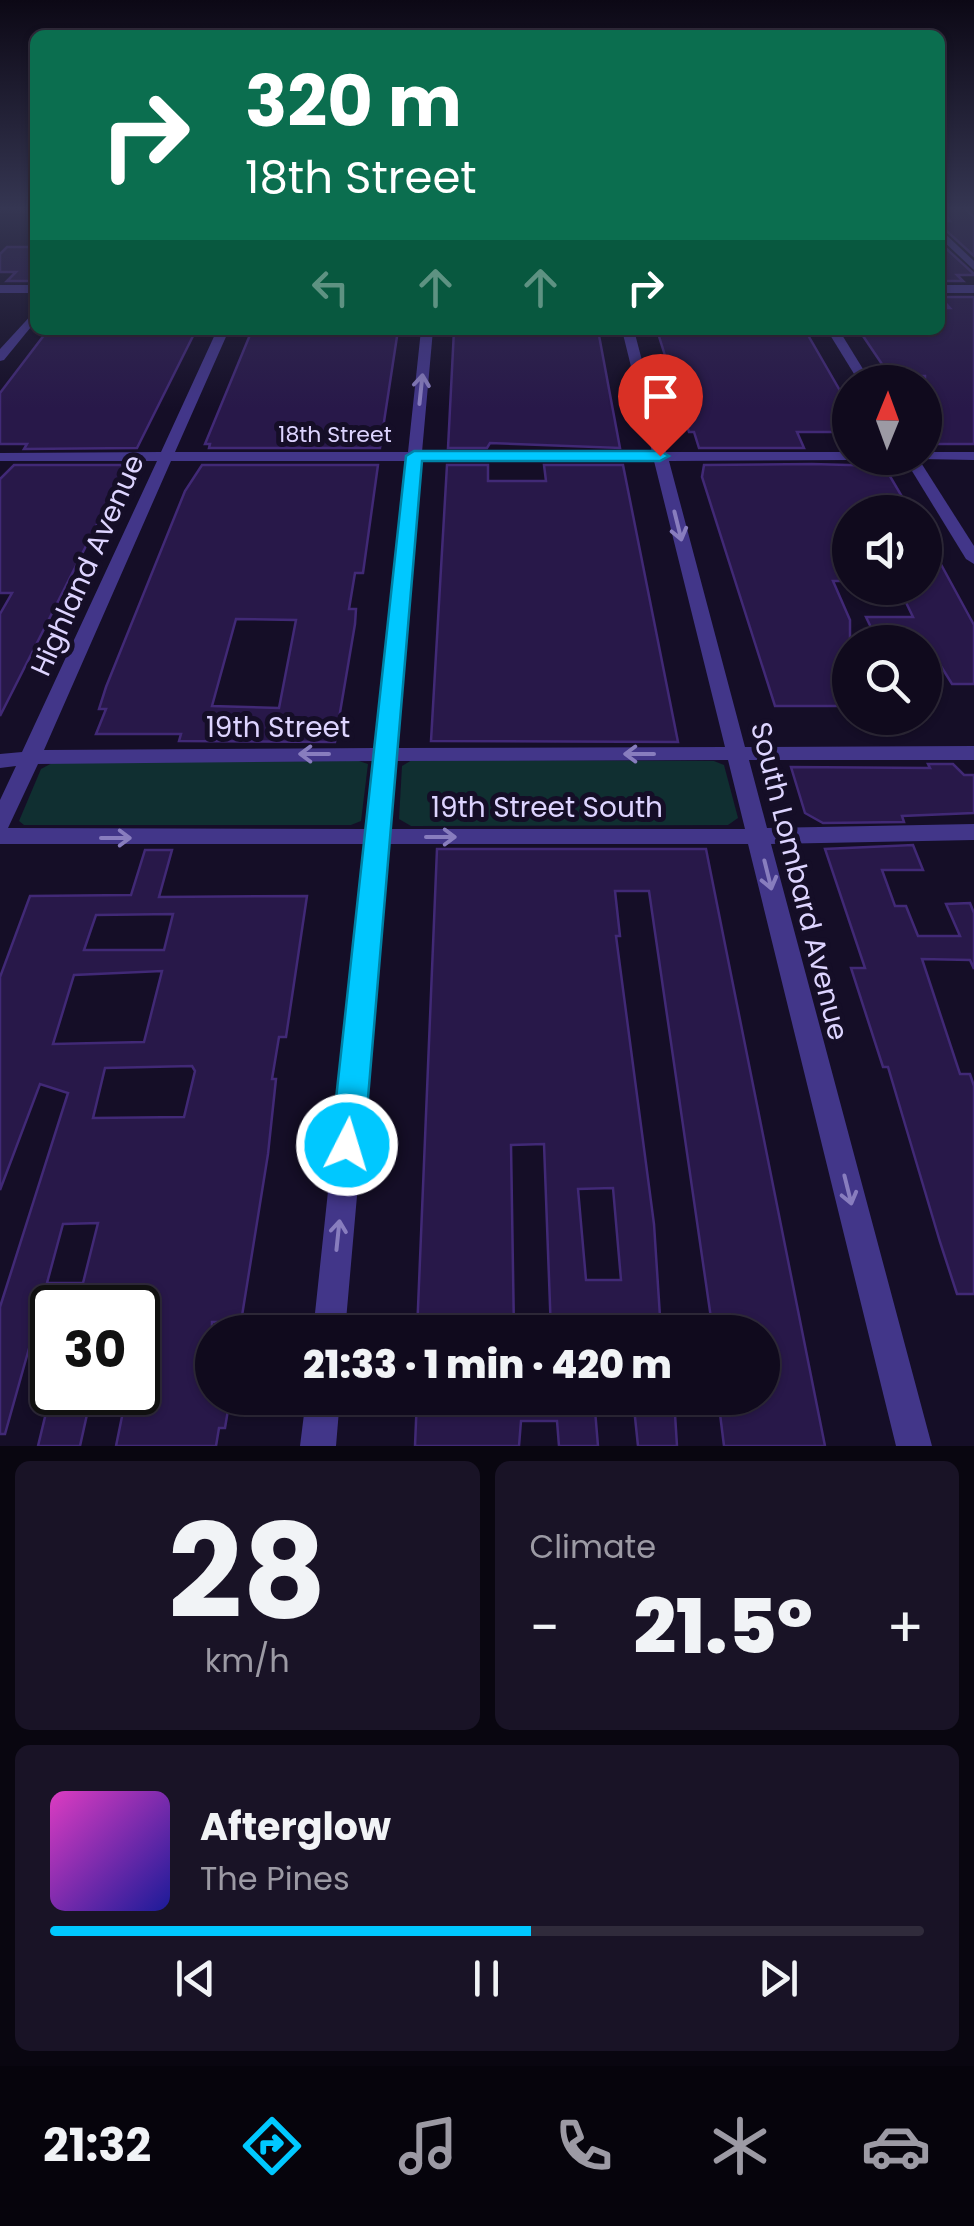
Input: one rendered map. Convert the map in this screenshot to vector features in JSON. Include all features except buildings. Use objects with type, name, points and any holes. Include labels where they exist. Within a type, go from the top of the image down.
[{"type":"street","points":[[0,289],[30,289]]},
{"type":"street","points":[[945,289],[974,289]]},
{"type":"street","points":[[0,357],[30,320]]},
{"type":"street","name":"Highland Avenue","points":[[0,824],[222,335]]},
{"type":"street","points":[[331,1315],[426,335]]},
{"type":"street","name":"South Lombard Avenue","points":[[629,335],[914,1446]]},
{"type":"street","points":[[836,335],[855,365]]},
{"type":"street","name":"18th Street","points":[[0,457],[832,456]]},
{"type":"street","points":[[942,456],[974,456]]},
{"type":"street","points":[[922,475],[974,559]]},
{"type":"street","name":"19th Street","points":[[0,761],[385,754],[974,753]]},
{"type":"street","name":"19th Street South","points":[[0,836],[378,838],[974,832]]},
{"type":"street","points":[[318,1446],[321,1415]]},
{"type":"green space","points":[[412,760],[714,761],[724,765],[738,818],[728,825],[411,826],[399,819],[402,766]]},
{"type":"green space","points":[[54,762],[368,764],[361,821],[351,825],[24,825],[19,821],[41,769]]},
{"type":"route","points":[[347,1145],[414,456],[660,456]]}]
